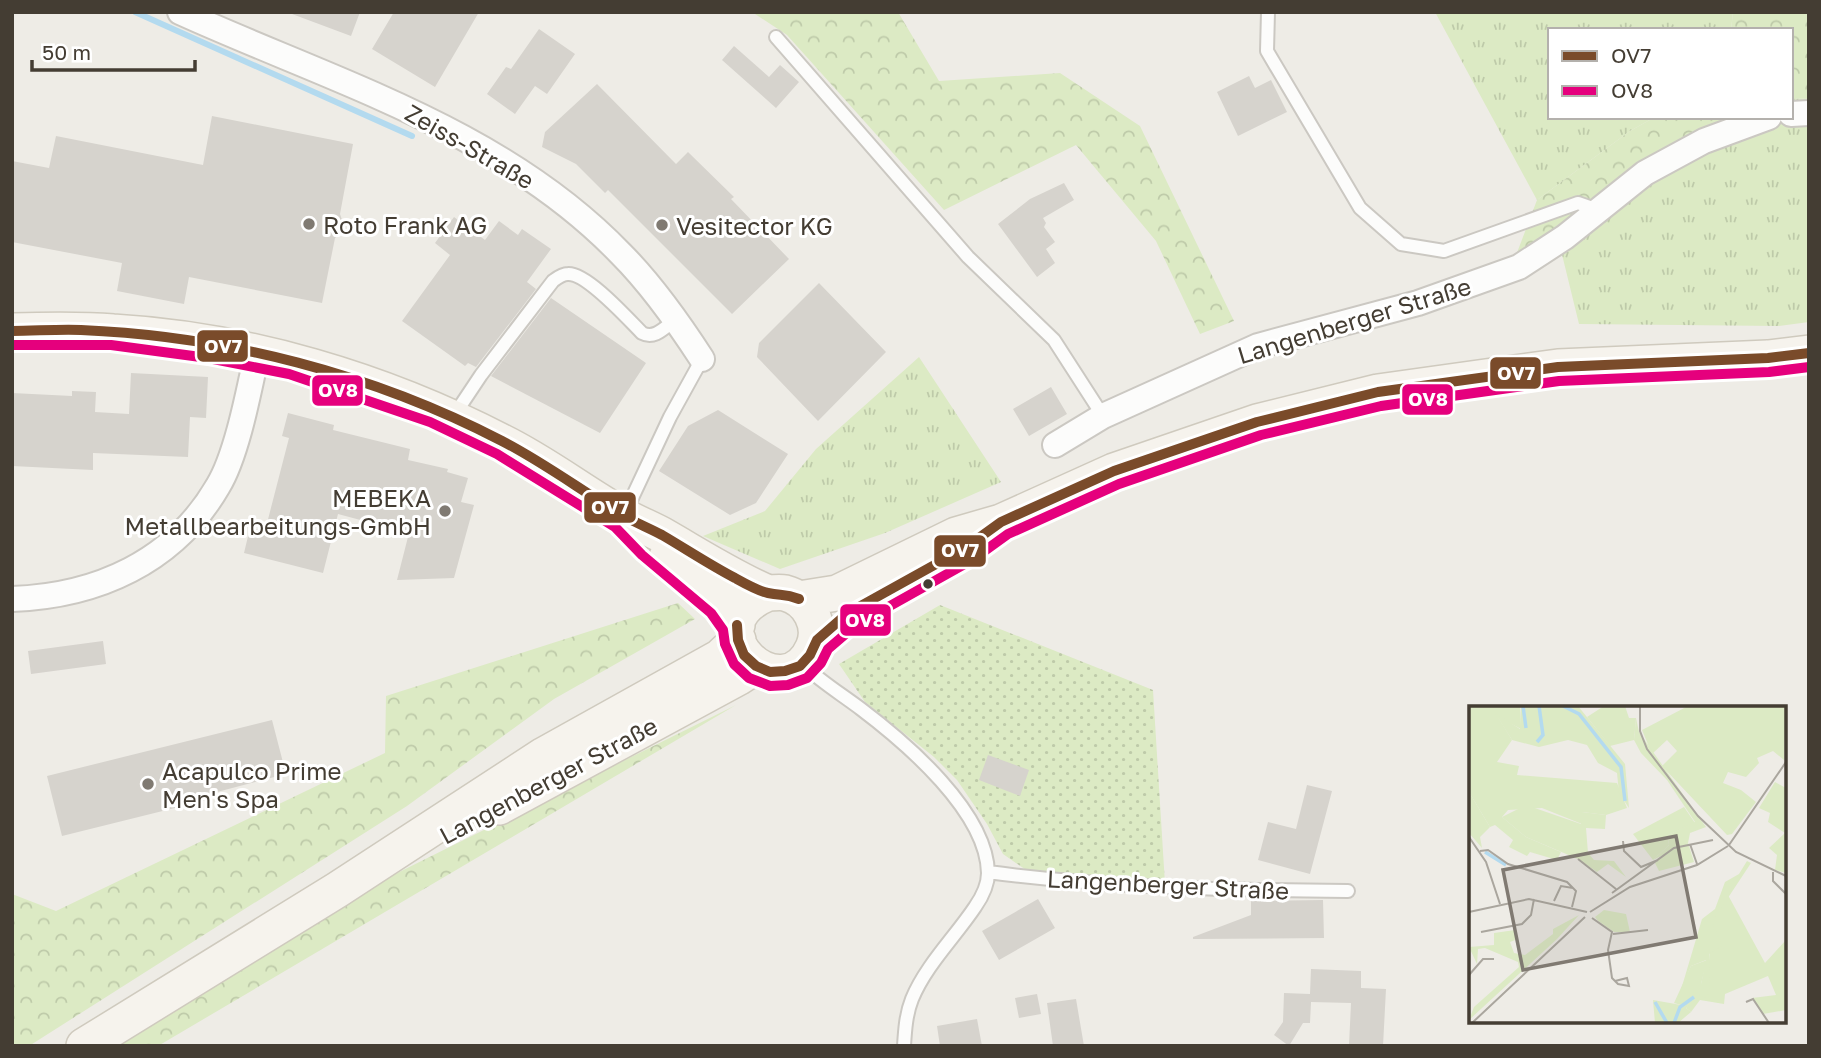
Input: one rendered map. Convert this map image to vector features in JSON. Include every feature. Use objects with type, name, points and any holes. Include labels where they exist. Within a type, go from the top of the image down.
[{"type":"main road","points":[[12,331],[112,331],[257,353],[329,371],[452,418],[504,442],[624,516],[736,579],[783,596],[810,610],[816,625],[809,652]]},
{"type":"main road","points":[[744,644],[742,609],[754,599],[837,593],[956,535],[1001,522],[1114,471],[1257,422],[1378,392],[1558,367],[1768,358],[1809,353]]},
{"type":"main road","points":[[624,516],[650,544],[721,603],[744,644],[770,672],[785,671],[809,652],[848,613],[965,548],[1001,522]]},
{"type":"main road","name":"Langenberger Straße","points":[[84,1046],[337,890],[557,778],[739,677],[744,644]]},
{"type":"street","name":"Zeiss-Straße","points":[[180,12],[421,116],[523,173],[573,211],[621,254],[676,319],[702,359]]},
{"type":"street","name":"Langenberger Straße","points":[[1055,445],[1103,416],[1258,346],[1418,303],[1520,267],[1565,237],[1645,173],[1704,141],[1764,119]]},
{"type":"street","points":[[12,600],[46,598],[82,591],[151,559],[172,543],[197,516],[219,485],[241,418],[257,353]]},
{"type":"lane","name":"Langenberger Straße","points":[[1268,12],[1267,51],[1360,208],[1401,244],[1444,251],[1578,203],[1598,211]]},
{"type":"lane","points":[[776,37],[968,257],[1054,340],[1103,416]]},
{"type":"lane","points":[[452,418],[512,333],[553,281],[560,276],[576,275],[601,292],[648,336],[654,335],[676,319]]},
{"type":"lane","points":[[624,516],[670,416],[702,359]]},
{"type":"lane","points":[[809,652],[954,795],[974,825],[988,872],[985,890],[976,907],[924,977],[912,998],[906,1020],[904,1046]]},
{"type":"lane","name":"Langenberger Straße","points":[[988,872],[1160,888],[1348,891]]},
{"type":"green space","points":[[752,12],[898,12],[939,81],[1060,73],[1140,126],[1234,321],[1200,334],[1156,241],[1076,145],[944,210],[787,35]]},
{"type":"green space","points":[[1435,12],[1733,12],[1731,28],[1548,28],[1548,119],[1651,119],[1630,131],[1537,200]]},
{"type":"green space","points":[[1733,12],[1809,12],[1809,98],[1793,99],[1793,28],[1731,28]]},
{"type":"green space","points":[[1809,98],[1809,322],[1779,326],[1579,324],[1556,230],[1615,181],[1681,137],[1724,119],[1793,119],[1793,99]]},
{"type":"green space","points":[[1651,119],[1724,119],[1699,128],[1641,161],[1556,230],[1515,258],[1537,200],[1630,131]]},
{"type":"green space","points":[[919,357],[1001,482],[885,533],[780,569],[703,536],[765,511],[816,449]]},
{"type":"green space","points":[[678,603],[695,619],[554,699],[407,806],[29,1046],[12,1046],[12,894],[56,911],[385,753],[386,696]]},
{"type":"green space","points":[[940,605],[1153,690],[1165,884],[1029,872],[1003,854],[987,824],[957,780],[934,757],[865,702],[839,664]]},
{"type":"green space","points":[[736,705],[158,1046],[119,1046],[361,891]]},
{"type":"building","points":[[292,12],[360,12],[351,36]]},
{"type":"building","points":[[394,12],[479,12],[435,87],[372,49]]},
{"type":"building","points":[[539,29],[575,54],[547,94],[535,86],[515,114],[487,94],[506,67],[511,69]]},
{"type":"building","points":[[734,46],[769,77],[780,65],[799,82],[776,108],[722,60]]},
{"type":"building","points":[[1249,76],[1255,88],[1271,80],[1287,112],[1238,136],[1217,92]]},
{"type":"building","points":[[597,84],[676,164],[688,152],[734,197],[731,199],[789,259],[732,314],[608,190],[605,193],[576,164],[542,147],[545,132]]},
{"type":"building","points":[[212,116],[353,144],[340,214],[345,229],[335,238],[322,303],[189,277],[184,304],[117,291],[122,263],[12,242],[12,161],[49,168],[56,136],[203,165]]},
{"type":"building","points":[[1064,183],[1074,200],[1043,218],[1046,223],[1044,227],[1055,242],[1046,249],[1055,263],[1037,277],[998,224],[1030,199]]},
{"type":"building","points":[[454,217],[485,240],[499,221],[518,235],[522,229],[551,249],[527,282],[536,289],[476,367],[468,363],[465,366],[402,321],[450,255],[435,243]]},
{"type":"building","points":[[819,283],[886,352],[818,421],[757,357],[759,343]]},
{"type":"building","points":[[551,298],[646,363],[600,433],[491,376]]},
{"type":"building","points":[[131,373],[208,377],[206,418],[190,417],[188,457],[93,453],[93,470],[12,466],[12,393],[72,396],[72,391],[96,392],[95,412],[129,414]]},
{"type":"building","points":[[1051,387],[1067,414],[1029,436],[1013,409]]},
{"type":"building","points":[[718,410],[788,454],[756,503],[730,515],[659,471],[688,426]]},
{"type":"building","points":[[288,413],[334,425],[333,430],[410,449],[408,460],[448,469],[447,472],[468,478],[461,502],[474,505],[454,578],[397,580],[409,533],[338,514],[323,573],[244,553],[250,528],[265,531],[289,438],[282,436]]},
{"type":"building","points":[[103,641],[106,664],[31,674],[28,651]]},
{"type":"building","name":"Acapulco Prime Men's Spa","points":[[272,720],[286,774],[217,792],[219,797],[62,836],[47,776]]},
{"type":"building","points":[[988,755],[1029,770],[1020,796],[979,780]]},
{"type":"building","points":[[1307,785],[1332,791],[1310,874],[1258,860],[1268,822],[1296,829]]},
{"type":"building","points":[[1038,899],[1055,928],[999,960],[982,931]]},
{"type":"building","points":[[1323,900],[1324,938],[1193,939],[1251,915],[1251,901]]},
{"type":"building","points":[[1311,969],[1361,971],[1361,988],[1386,989],[1383,1046],[1349,1046],[1351,1003],[1311,1002],[1310,1023],[1303,1023],[1289,1046],[1274,1035],[1283,1022],[1284,993],[1310,994]]},
{"type":"building","points":[[1037,994],[1041,1014],[1019,1018],[1015,998]]},
{"type":"building","points":[[1076,999],[1084,1046],[1053,1046],[1047,1003]]},
{"type":"building","points":[[977,1019],[982,1046],[940,1046],[937,1026]]},
{"type":"waterway","points":[[135,12],[412,136]]},
{"type":"transit line","name":"OV7","points":[[12,331],[81,330],[190,340],[244,350],[351,378],[453,417],[502,441],[624,516],[662,535],[716,568],[764,592],[799,599]]},
{"type":"transit line","name":"OV8","points":[[12,345],[111,345],[208,358],[289,374],[430,422],[497,454],[615,527],[642,555],[711,613],[723,630],[725,644],[734,664],[749,678],[770,686],[788,685],[807,678],[821,663],[828,649],[856,625],[972,560],[1008,534],[1119,484],[1261,435],[1381,406],[1559,381],[1769,372],[1809,367]]},
{"type":"transit line","name":"OV7","points":[[737,625],[738,640],[744,655],[756,666],[770,672],[800,666],[810,655],[817,640],[848,613],[965,548],[1001,522],[1114,471],[1257,422],[1378,392],[1558,367],[1768,358],[1809,353]]},
{"type":"place","name":"Roto Frank AG","points":[[309,224]]},
{"type":"place","name":"Vesitector KG","points":[[662,225]]},
{"type":"place","name":"MEBEKA Metallbearbeitungs-GmbH","points":[[445,511]]},
{"type":"place","name":"Acapulco Prime Men's Spa","points":[[148,784]]}]
